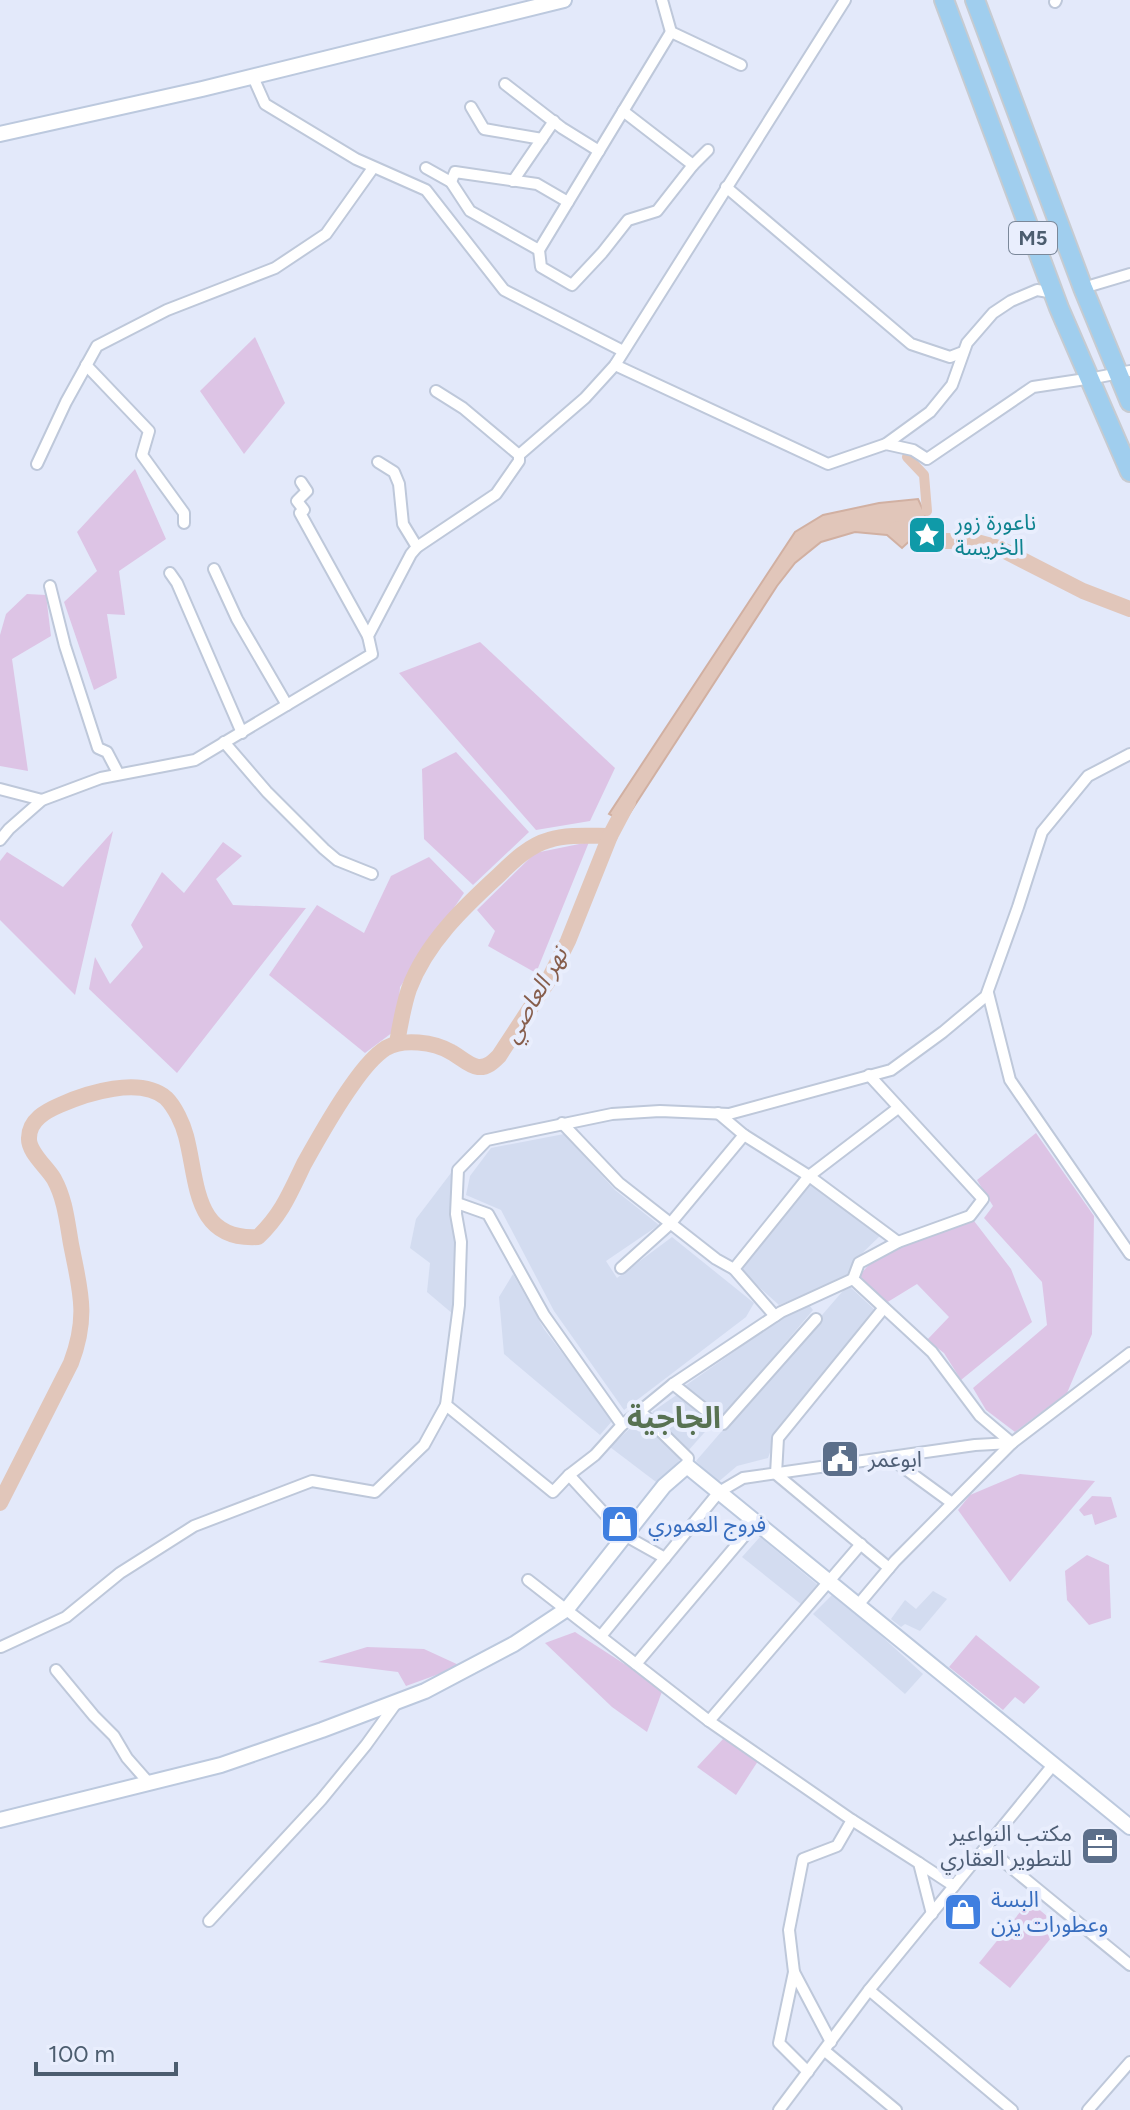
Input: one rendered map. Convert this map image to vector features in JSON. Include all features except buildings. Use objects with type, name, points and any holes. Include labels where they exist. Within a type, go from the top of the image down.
[{"type":"highway","name":"M5","points":[[944,0],[1054,293],[1130,472]]},
{"type":"highway","name":"M5","points":[[975,0],[1083,288],[1124,372],[1130,402]]},
{"type":"street","points":[[0,134],[253,77],[564,0]]},
{"type":"street","points":[[662,0],[671,32],[539,250],[541,267],[572,285],[628,220],[657,211],[708,150]]},
{"type":"street","points":[[368,636],[417,547],[496,494],[519,461],[519,455],[585,398],[615,365],[845,0]]},
{"type":"street","points":[[671,32],[741,65]]},
{"type":"street","points":[[253,77],[265,104],[373,168],[426,190],[504,290],[623,351]]},
{"type":"street","points":[[505,84],[599,151]]},
{"type":"street","points":[[471,107],[484,129],[542,139]]},
{"type":"street","points":[[623,111],[693,165]]},
{"type":"street","points":[[513,181],[554,121]]},
{"type":"street","points":[[37,464],[97,346],[167,310],[275,268],[326,234],[373,168]]},
{"type":"street","points":[[426,168],[451,182],[470,211],[539,250]]},
{"type":"street","points":[[451,182],[455,172],[537,184],[568,202]]},
{"type":"street","points":[[726,187],[911,344],[950,357],[963,352]]},
{"type":"street","points":[[1083,288],[1130,274]]},
{"type":"street","points":[[615,365],[828,464],[886,444],[930,412],[952,385],[967,343],[993,313],[1037,290],[1054,293]]},
{"type":"street","points":[[86,365],[149,431],[142,455],[184,513],[184,523]]},
{"type":"street","points":[[886,444],[913,450],[927,459],[1033,387],[1124,372]]},
{"type":"street","points":[[436,391],[463,408],[519,455]]},
{"type":"street","points":[[378,462],[394,472],[399,484],[403,524],[417,547]]},
{"type":"street","points":[[0,840],[42,800],[118,773],[195,760],[372,654],[368,636],[300,513],[304,510],[297,501],[307,491],[301,482]]},
{"type":"street","points":[[214,569],[237,619],[287,705]]},
{"type":"street","points":[[170,573],[242,733]]},
{"type":"street","points":[[50,586],[65,646],[98,748],[107,752],[118,773]]},
{"type":"street","points":[[224,742],[267,792],[324,849],[337,860],[372,874]]},
{"type":"street","points":[[1,1647],[66,1617],[120,1573],[194,1526],[312,1481],[375,1492],[424,1445],[446,1405],[459,1305],[461,1242],[456,1214],[458,1170],[487,1140],[612,1114],[660,1111],[729,1114],[891,1070],[943,1032],[988,993],[1042,832],[1088,776],[1130,754]]},
{"type":"street","points":[[0,789],[42,800]]},
{"type":"street","points":[[988,993],[1010,1080],[1130,1254]]},
{"type":"street","points":[[446,1405],[553,1492],[595,1455],[622,1425],[673,1384],[775,1316],[853,1279],[859,1263],[898,1242],[970,1216],[983,1199],[869,1075]]},
{"type":"street","points":[[734,1269],[809,1176],[898,1108]]},
{"type":"street","points":[[718,1113],[744,1135],[809,1176],[898,1242]]},
{"type":"street","points":[[562,1123],[619,1183],[716,1259],[734,1269],[775,1316]]},
{"type":"street","points":[[621,1268],[670,1224],[744,1135]]},
{"type":"street","points":[[457,1203],[488,1214],[544,1315],[622,1425]]},
{"type":"street","points":[[853,1279],[932,1352],[980,1416],[1012,1443]]},
{"type":"street","points":[[776,1474],[778,1438],[883,1309]]},
{"type":"street","points":[[673,1384],[723,1424],[816,1319]]},
{"type":"street","points":[[858,1605],[889,1568],[1012,1443],[1130,1353]]},
{"type":"street","points":[[0,1820],[221,1765],[425,1691],[514,1644],[567,1609],[664,1486],[687,1466],[688,1458],[640,1411]]},
{"type":"street","points":[[601,1636],[719,1492],[743,1478],[975,1445],[1012,1443]]},
{"type":"street","points":[[889,1457],[952,1503]]},
{"type":"street","points":[[687,1466],[1130,1827]]},
{"type":"street","points":[[776,1474],[889,1568]]},
{"type":"street","points":[[569,1475],[624,1535],[665,1558]]},
{"type":"street","points":[[636,1664],[756,1522]]},
{"type":"street","points":[[709,1721],[861,1544]]},
{"type":"street","points":[[528,1580],[709,1721],[954,1886]]},
{"type":"street","points":[[56,1670],[114,1736],[127,1758],[149,1783]]},
{"type":"street","points":[[209,1921],[321,1800],[397,1702]]},
{"type":"street","points":[[783,2109],[869,1990],[1053,1765]]},
{"type":"street","points":[[852,1820],[837,1846],[803,1859],[789,1930],[794,1972],[828,2046],[896,2110]]},
{"type":"street","points":[[986,1847],[1130,1965]]},
{"type":"street","points":[[919,1863],[932,1914]]},
{"type":"street","points":[[794,1972],[779,2043],[808,2072]]},
{"type":"street","points":[[869,1990],[1012,2110]]},
{"type":"street","points":[[1088,2110],[1130,2062]]},
{"type":"shaded area","points":[[255,337],[285,403],[244,454],[200,391]]},
{"type":"shaded area","points":[[135,469],[166,539],[119,571],[125,615],[107,614],[117,678],[94,690],[64,602],[97,571],[77,532]]},
{"type":"shaded area","points":[[918,499],[929,523],[902,548],[887,535],[855,532],[821,542],[795,563],[624,822],[609,814],[795,532],[823,515],[879,503]]},
{"type":"shaded area","points":[[27,594],[46,595],[51,636],[12,659],[28,771],[0,766],[0,635],[6,614]]},
{"type":"shaded area","points":[[480,642],[615,768],[590,821],[536,830],[399,673]]},
{"type":"shaded area","points":[[456,752],[529,832],[473,885],[424,839],[422,769]]},
{"type":"shaded area","points":[[113,831],[75,995],[0,920],[0,861],[7,852],[63,887]]},
{"type":"shaded area","points":[[223,842],[242,856],[216,879],[233,905],[306,908],[177,1073],[89,989],[95,957],[110,984],[143,947],[131,925],[162,872],[184,893]]},
{"type":"shaded area","points":[[589,842],[536,973],[488,946],[495,931],[477,910],[535,853]]},
{"type":"shaded area","points":[[429,857],[464,893],[400,987],[397,1029],[365,1053],[269,975],[317,905],[364,933],[391,876]]},
{"type":"shaded area","points":[[1036,1133],[1094,1216],[1092,1334],[1067,1393],[1015,1432],[986,1410],[973,1388],[1047,1325],[1042,1282],[984,1218],[993,1206],[977,1180]]},
{"type":"shaded area","points":[[564,1134],[615,1190],[659,1225],[606,1261],[617,1278],[672,1237],[754,1303],[746,1317],[624,1410],[554,1311],[501,1210],[466,1195],[470,1176],[491,1148]]},
{"type":"shaded area","points":[[454,1169],[458,1243],[453,1314],[427,1292],[430,1263],[410,1248],[416,1219]]},
{"type":"shaded area","points":[[811,1184],[881,1235],[854,1261],[848,1275],[779,1305],[741,1271]]},
{"type":"shaded area","points":[[971,1217],[1011,1269],[1032,1322],[961,1380],[944,1353],[927,1340],[949,1317],[917,1284],[886,1303],[860,1276],[879,1257],[894,1249]]},
{"type":"shaded area","points":[[513,1274],[544,1329],[613,1420],[600,1435],[504,1354],[499,1297]]},
{"type":"shaded area","points":[[848,1285],[876,1311],[777,1433],[768,1458],[737,1466],[717,1483],[696,1461]]},
{"type":"shaded area","points":[[809,1305],[813,1310],[722,1418],[682,1388],[791,1312]]},
{"type":"shaded area","points":[[678,1394],[712,1424],[687,1452],[652,1412]]},
{"type":"shaded area","points":[[640,1419],[681,1458],[660,1485],[610,1447]]},
{"type":"shaded area","points":[[1020,1474],[1095,1481],[1010,1582],[958,1510],[970,1495]]},
{"type":"shaded area","points":[[1092,1496],[1111,1497],[1117,1517],[1095,1525],[1092,1514],[1084,1516],[1079,1510]]},
{"type":"shaded area","points":[[760,1537],[819,1586],[802,1605],[742,1557]]},
{"type":"shaded area","points":[[1087,1555],[1109,1565],[1111,1618],[1089,1625],[1067,1600],[1065,1571]]},
{"type":"shaded area","points":[[933,1591],[947,1599],[920,1631],[905,1624],[901,1627],[891,1619],[905,1600],[916,1609]]},
{"type":"shaded area","points":[[834,1593],[923,1674],[905,1694],[813,1614]]},
{"type":"shaded area","points":[[575,1632],[663,1689],[647,1732],[612,1707],[545,1643]]},
{"type":"shaded area","points":[[976,1635],[1040,1687],[1024,1704],[1015,1697],[1003,1710],[949,1667]]},
{"type":"shaded area","points":[[367,1647],[424,1649],[461,1666],[406,1686],[398,1672],[318,1662]]},
{"type":"shaded area","points":[[724,1738],[758,1761],[736,1795],[697,1767]]},
{"type":"shaded area","points":[[1029,1901],[1060,1927],[1010,1988],[979,1963]]},
{"type":"waterway","points":[[907,457],[924,475],[927,511]]},
{"type":"waterway","name":"نهر العاصي","points":[[897,529],[937,541],[973,541],[999,548],[1083,591],[1130,609]]},
{"type":"waterway","name":"نهر العاصي","points":[[0,1503],[71,1363],[80,1331],[80,1289],[63,1202],[54,1179],[30,1143],[30,1132],[35,1121],[55,1107],[99,1092],[128,1087],[155,1091],[166,1098],[181,1121],[197,1189],[210,1219],[221,1229],[237,1236],[258,1237],[285,1203],[345,1094],[367,1065],[386,1048],[410,1042],[427,1044],[444,1049],[478,1067],[487,1066],[499,1056],[548,981],[568,941],[610,836],[628,802]]},
{"type":"waterway","points":[[397,1043],[405,1002],[416,972],[447,927],[473,900],[516,859],[542,842],[571,836],[610,836]]},
{"type":"place","name":"ناعورة زور الخريسة","points":[[927,535]]},
{"type":"place","name":"ابوعمر","points":[[840,1459]]},
{"type":"place","name":"فروج العموري","points":[[620,1524]]},
{"type":"place","name":"مكتب النواعير للتطوير العقاري","points":[[1100,1846]]},
{"type":"place","name":"البسة وعطورات يزن","points":[[963,1912]]},
{"type":"district","name":"الجاجية","points":[[674,1418]]}]
